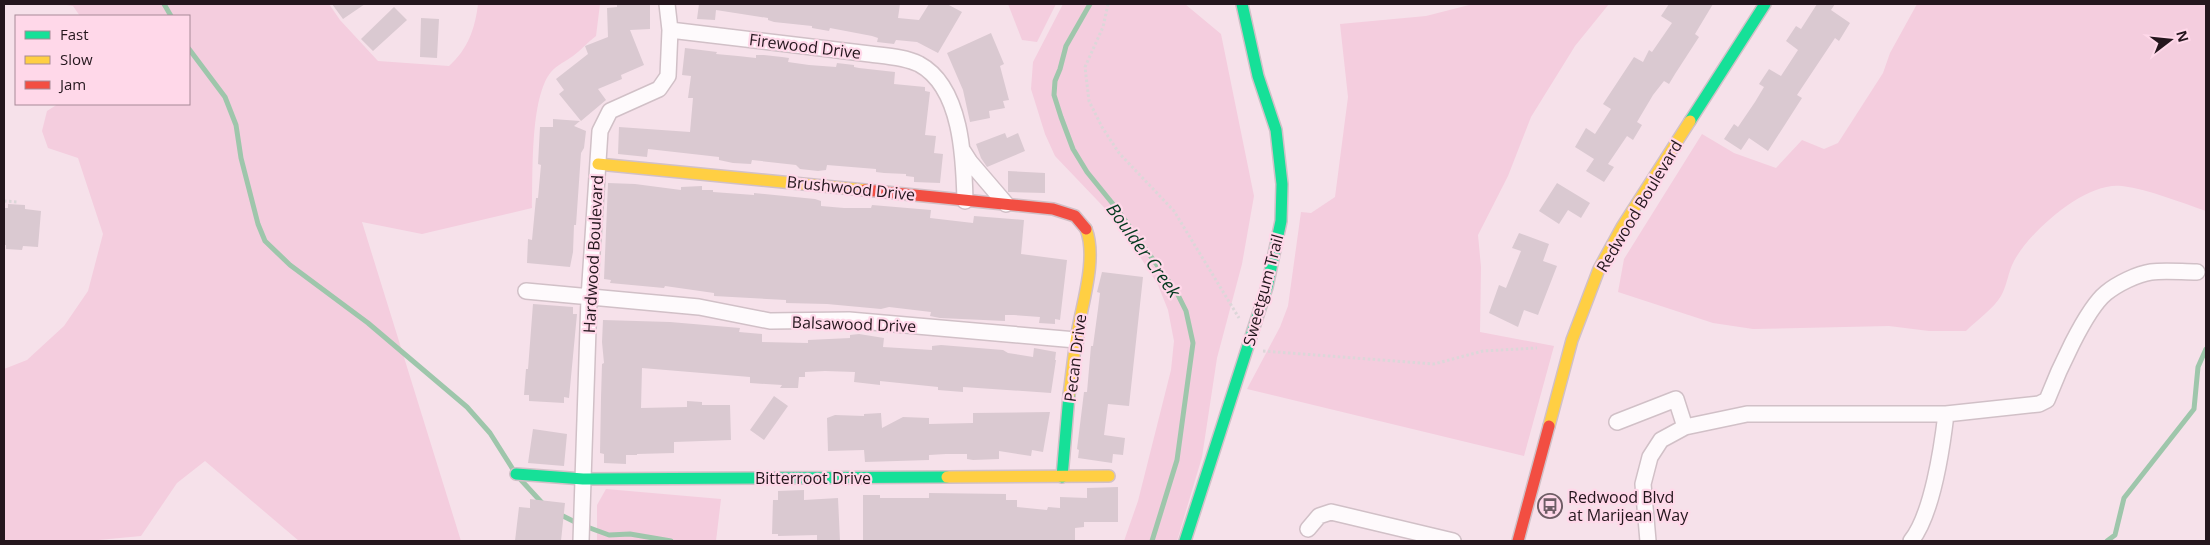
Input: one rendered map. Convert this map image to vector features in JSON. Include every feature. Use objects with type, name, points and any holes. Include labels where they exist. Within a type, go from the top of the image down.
[{"type":"street","name":"Hardwood Boulevard","points":[[582,541],[589,298],[600,131],[610,111],[653,92],[664,84],[668,76],[670,30],[667,4]]},
{"type":"street","name":"Sweetgum Trail","points":[[1186,541],[1267,287],[1281,221],[1282,184],[1276,130],[1258,76],[1242,4]]},
{"type":"street","name":"Redwood Boulevard","points":[[1518,541],[1572,340],[1599,270],[1622,227],[1765,4]]},
{"type":"street","name":"Firewood Drive","points":[[670,30],[903,58],[918,63],[934,76],[942,86],[952,107],[962,150]]},
{"type":"street","points":[[962,150],[965,201]]},
{"type":"street","points":[[962,150],[1006,204]]},
{"type":"street","name":"Brushwood Drive","points":[[598,164],[848,187],[1068,211],[1083,224],[1089,239]]},
{"type":"street","name":"Pecan Drive","points":[[1062,477],[1076,340],[1090,248],[1089,239]]},
{"type":"street","points":[[1648,541],[1643,484],[1650,456],[1661,440],[1685,427],[1747,414],[1946,414],[2039,404],[2048,400],[2056,378],[2085,320],[2105,294],[2138,275],[2151,272],[2197,272]]},
{"type":"street","name":"Balsawood Drive","points":[[526,291],[699,308],[770,321],[849,320],[1076,340]]},
{"type":"street","points":[[1617,422],[1676,399],[1685,427]]},
{"type":"street","points":[[1911,541],[1924,520],[1942,451],[1946,414]]},
{"type":"street","name":"Bitterroot Drive","points":[[516,474],[583,479],[1109,476]]},
{"type":"street","points":[[1308,529],[1318,516],[1331,512],[1453,541]]},
{"type":"path","points":[[1108,4],[1102,27],[1085,67],[1089,101],[1102,127],[1120,153],[1174,212],[1251,338]]},
{"type":"path","points":[[4,201],[18,202]]},
{"type":"path","points":[[1248,349],[1434,364],[1483,351],[1537,348]]},
{"type":"shaded area","points":[[60,4],[329,4],[340,20],[378,61],[449,66],[466,46],[475,22],[478,4],[600,4],[596,36],[551,72],[544,84],[539,99],[534,137],[532,208],[422,234],[362,222],[461,541],[299,541],[205,461],[177,483],[141,536],[88,541],[4,541],[4,369],[27,360],[64,326],[88,291],[103,234],[78,158],[48,148],[42,131],[47,111],[56,105],[190,105],[190,15],[79,15],[73,6]]},
{"type":"shaded area","points":[[1008,4],[1056,4],[1037,42],[1022,40]]},
{"type":"shaded area","points":[[1063,4],[1185,4],[1221,34],[1254,196],[1242,264],[1217,358],[1202,457],[1177,541],[1124,541],[1138,501],[1171,370],[1174,341],[1168,310],[1158,285],[1118,222],[1055,156],[1045,134],[1031,89],[1033,62]]},
{"type":"shaded area","points":[[1473,4],[1609,4],[1575,46],[1531,117],[1508,176],[1478,235],[1481,267],[1480,332],[1554,346],[1524,456],[1247,389],[1280,327],[1288,306],[1301,212],[1311,213],[1335,197],[1348,97],[1340,24],[1426,16]]},
{"type":"shaded area","points":[[1917,4],[2206,4],[2206,211],[2144,190],[2122,186],[2092,191],[2060,210],[2033,236],[2014,261],[1998,301],[1966,331],[1929,331],[1889,326],[1753,329],[1713,323],[1618,292],[1624,259],[1702,134],[1734,153],[1776,168],[1802,140],[1824,149],[1838,143],[1883,73],[1890,53]]},
{"type":"shaded area","points":[[606,489],[721,499],[716,541],[597,541],[597,505]]},
{"type":"building","points":[[332,4],[365,4],[343,19]]},
{"type":"building","points":[[617,4],[650,5],[650,29],[630,30],[644,65],[621,75],[622,79],[598,89],[606,100],[581,121],[559,94],[564,90],[556,79],[588,54],[585,46],[608,37],[607,8],[617,7]]},
{"type":"building","points":[[699,4],[900,4],[898,18],[919,20],[929,4],[947,4],[962,12],[938,53],[917,42],[896,40],[894,44],[877,42],[878,38],[872,36],[830,28],[829,31],[812,28],[812,26],[774,22],[768,20],[768,18],[716,10],[715,20],[697,19]]},
{"type":"building","points":[[1669,4],[1713,4],[1695,34],[1699,37],[1669,84],[1664,81],[1637,122],[1642,125],[1633,140],[1627,136],[1608,164],[1614,167],[1604,182],[1586,171],[1594,159],[1575,147],[1586,128],[1595,134],[1611,109],[1603,104],[1634,57],[1643,62],[1649,50],[1652,52],[1672,23],[1661,16]]},
{"type":"building","points":[[1817,4],[1835,4],[1831,10],[1850,23],[1839,41],[1835,38],[1797,95],[1802,98],[1768,151],[1749,138],[1741,150],[1724,139],[1734,124],[1738,127],[1755,102],[1764,87],[1759,84],[1769,69],[1781,76],[1798,50],[1786,41],[1796,26],[1801,29]]},
{"type":"building","points":[[394,7],[407,20],[373,51],[361,39]]},
{"type":"building","points":[[421,18],[439,19],[437,58],[420,57]]},
{"type":"building","points":[[991,33],[1004,64],[1000,66],[1009,100],[1003,101],[1005,108],[989,111],[990,118],[970,122],[963,90],[947,53]]},
{"type":"building","points":[[685,48],[717,52],[716,54],[756,58],[756,55],[782,57],[789,58],[788,62],[809,65],[836,67],[837,63],[854,65],[854,67],[859,68],[895,72],[894,84],[925,87],[925,91],[930,92],[925,135],[936,136],[934,153],[943,154],[940,183],[914,182],[914,177],[906,176],[906,174],[876,172],[876,169],[827,165],[826,170],[818,171],[800,169],[796,165],[752,160],[751,164],[733,163],[719,160],[719,157],[648,149],[647,157],[618,154],[619,127],[690,132],[693,98],[688,98],[691,76],[682,75]]},
{"type":"building","points":[[553,119],[580,121],[574,126],[586,131],[584,148],[581,153],[576,225],[574,225],[573,252],[570,267],[527,263],[528,239],[532,240],[536,198],[538,198],[541,165],[538,164],[540,127],[553,127]]},
{"type":"building","points":[[1005,133],[1007,138],[1018,133],[1025,151],[987,167],[981,158],[976,144]]},
{"type":"building","points":[[1008,171],[1045,173],[1045,193],[1008,192]]},
{"type":"building","points":[[608,183],[635,184],[681,190],[681,187],[702,186],[702,190],[713,190],[713,192],[754,195],[754,193],[815,199],[821,201],[821,206],[844,208],[871,208],[872,205],[931,210],[930,218],[973,223],[974,216],[1024,220],[1021,254],[1067,260],[1060,320],[1055,319],[1055,324],[1039,323],[1040,317],[1014,315],[1005,315],[1005,321],[940,318],[930,316],[931,312],[889,307],[881,309],[827,304],[786,303],[786,300],[714,296],[714,293],[665,286],[664,288],[610,283],[611,280],[604,279]]},
{"type":"building","points":[[1557,183],[1590,203],[1581,218],[1568,210],[1559,224],[1539,211]]},
{"type":"building","points":[[8,204],[25,205],[25,209],[41,211],[38,247],[23,246],[22,250],[6,249],[6,245],[4,245],[4,208],[8,208]]},
{"type":"building","points":[[1519,233],[1549,244],[1543,261],[1557,266],[1538,315],[1524,310],[1518,327],[1489,313],[1499,285],[1506,288],[1521,251],[1512,248]]},
{"type":"building","points":[[1102,272],[1143,277],[1129,406],[1108,404],[1104,435],[1125,438],[1123,455],[1113,454],[1112,463],[1078,458],[1079,450],[1077,449],[1084,392],[1087,392],[1091,346],[1093,346],[1098,309],[1100,293],[1097,292]]},
{"type":"building","points":[[533,304],[573,307],[573,314],[577,314],[569,398],[564,397],[564,403],[529,401],[529,395],[524,395]]},
{"type":"building","points":[[603,320],[670,322],[740,328],[739,332],[762,334],[762,342],[808,343],[808,340],[850,338],[850,335],[859,334],[884,338],[883,347],[932,350],[932,346],[941,345],[1003,350],[1008,353],[1033,357],[1034,348],[1056,352],[1056,360],[1051,393],[963,387],[963,392],[938,390],[938,387],[880,381],[880,385],[854,382],[855,372],[825,371],[805,372],[805,377],[799,377],[798,388],[780,388],[782,385],[750,383],[750,377],[642,368],[641,408],[687,407],[687,401],[702,402],[702,405],[730,405],[731,440],[674,442],[674,453],[626,455],[626,464],[604,463],[604,454],[600,453],[602,364],[604,363],[602,342]]},
{"type":"building","points":[[774,396],[788,406],[764,440],[750,430]]},
{"type":"building","points":[[1050,412],[1043,452],[1032,450],[1031,456],[999,451],[999,459],[973,460],[967,459],[967,454],[946,454],[929,455],[929,460],[865,462],[864,450],[828,451],[827,418],[835,415],[864,416],[864,414],[881,413],[882,428],[903,417],[929,418],[929,424],[973,423],[973,413]]},
{"type":"building","points":[[533,429],[567,434],[564,466],[528,463]]},
{"type":"building","points":[[1118,487],[1118,522],[1084,522],[1084,527],[1075,528],[1075,541],[863,541],[863,495],[880,495],[880,498],[929,498],[929,493],[1006,494],[1006,500],[1017,500],[1017,507],[1047,510],[1048,507],[1060,508],[1060,497],[1087,498],[1087,488]]},
{"type":"building","points":[[804,490],[804,500],[838,498],[840,541],[817,541],[817,535],[778,536],[778,534],[772,534],[773,500],[778,500],[778,491]]},
{"type":"building","points":[[530,499],[565,503],[561,541],[515,541],[519,507],[530,508]]},
{"type":"waterway","points":[[164,4],[170,15]]},
{"type":"waterway","name":"Boulder Creek","points":[[1090,4],[1066,46],[1055,81],[1054,95],[1073,149],[1087,172],[1117,209],[1177,293],[1186,311],[1193,343],[1177,460],[1152,541]]},
{"type":"waterway","points":[[190,50],[225,97],[236,125],[241,158],[258,224],[265,241],[290,265],[368,323],[467,407],[490,433],[514,471]]},
{"type":"waterway","points":[[2107,541],[2115,535],[2124,498],[2194,409],[2198,367],[2206,349]]},
{"type":"waterway","points":[[521,480],[544,505]]},
{"type":"waterway","points":[[559,514],[609,535],[630,534],[671,541]]},
{"type":"traffic: fast","points":[[1185,541],[1267,287],[1281,221],[1282,184],[1276,130],[1258,76],[1242,4]]},
{"type":"traffic: fast","points":[[1690,121],[1765,4]]},
{"type":"traffic: fast","points":[[1062,477],[1069,395]]},
{"type":"traffic: fast","points":[[516,474],[583,479],[947,477]]},
{"type":"traffic: slow","points":[[1549,426],[1572,340],[1599,269],[1622,227],[1690,121]]},
{"type":"traffic: slow","points":[[598,164],[865,190]]},
{"type":"traffic: slow","points":[[1069,395],[1090,266],[1089,240],[1086,229]]},
{"type":"traffic: slow","points":[[947,477],[1109,476]]},
{"type":"traffic: jam","points":[[865,190],[1053,209],[1075,216],[1086,229]]},
{"type":"traffic: jam","points":[[1518,541],[1549,426]]},
{"type":"place","name":"Redwood Blvd at Marijean Way","points":[[1550,506]]}]
